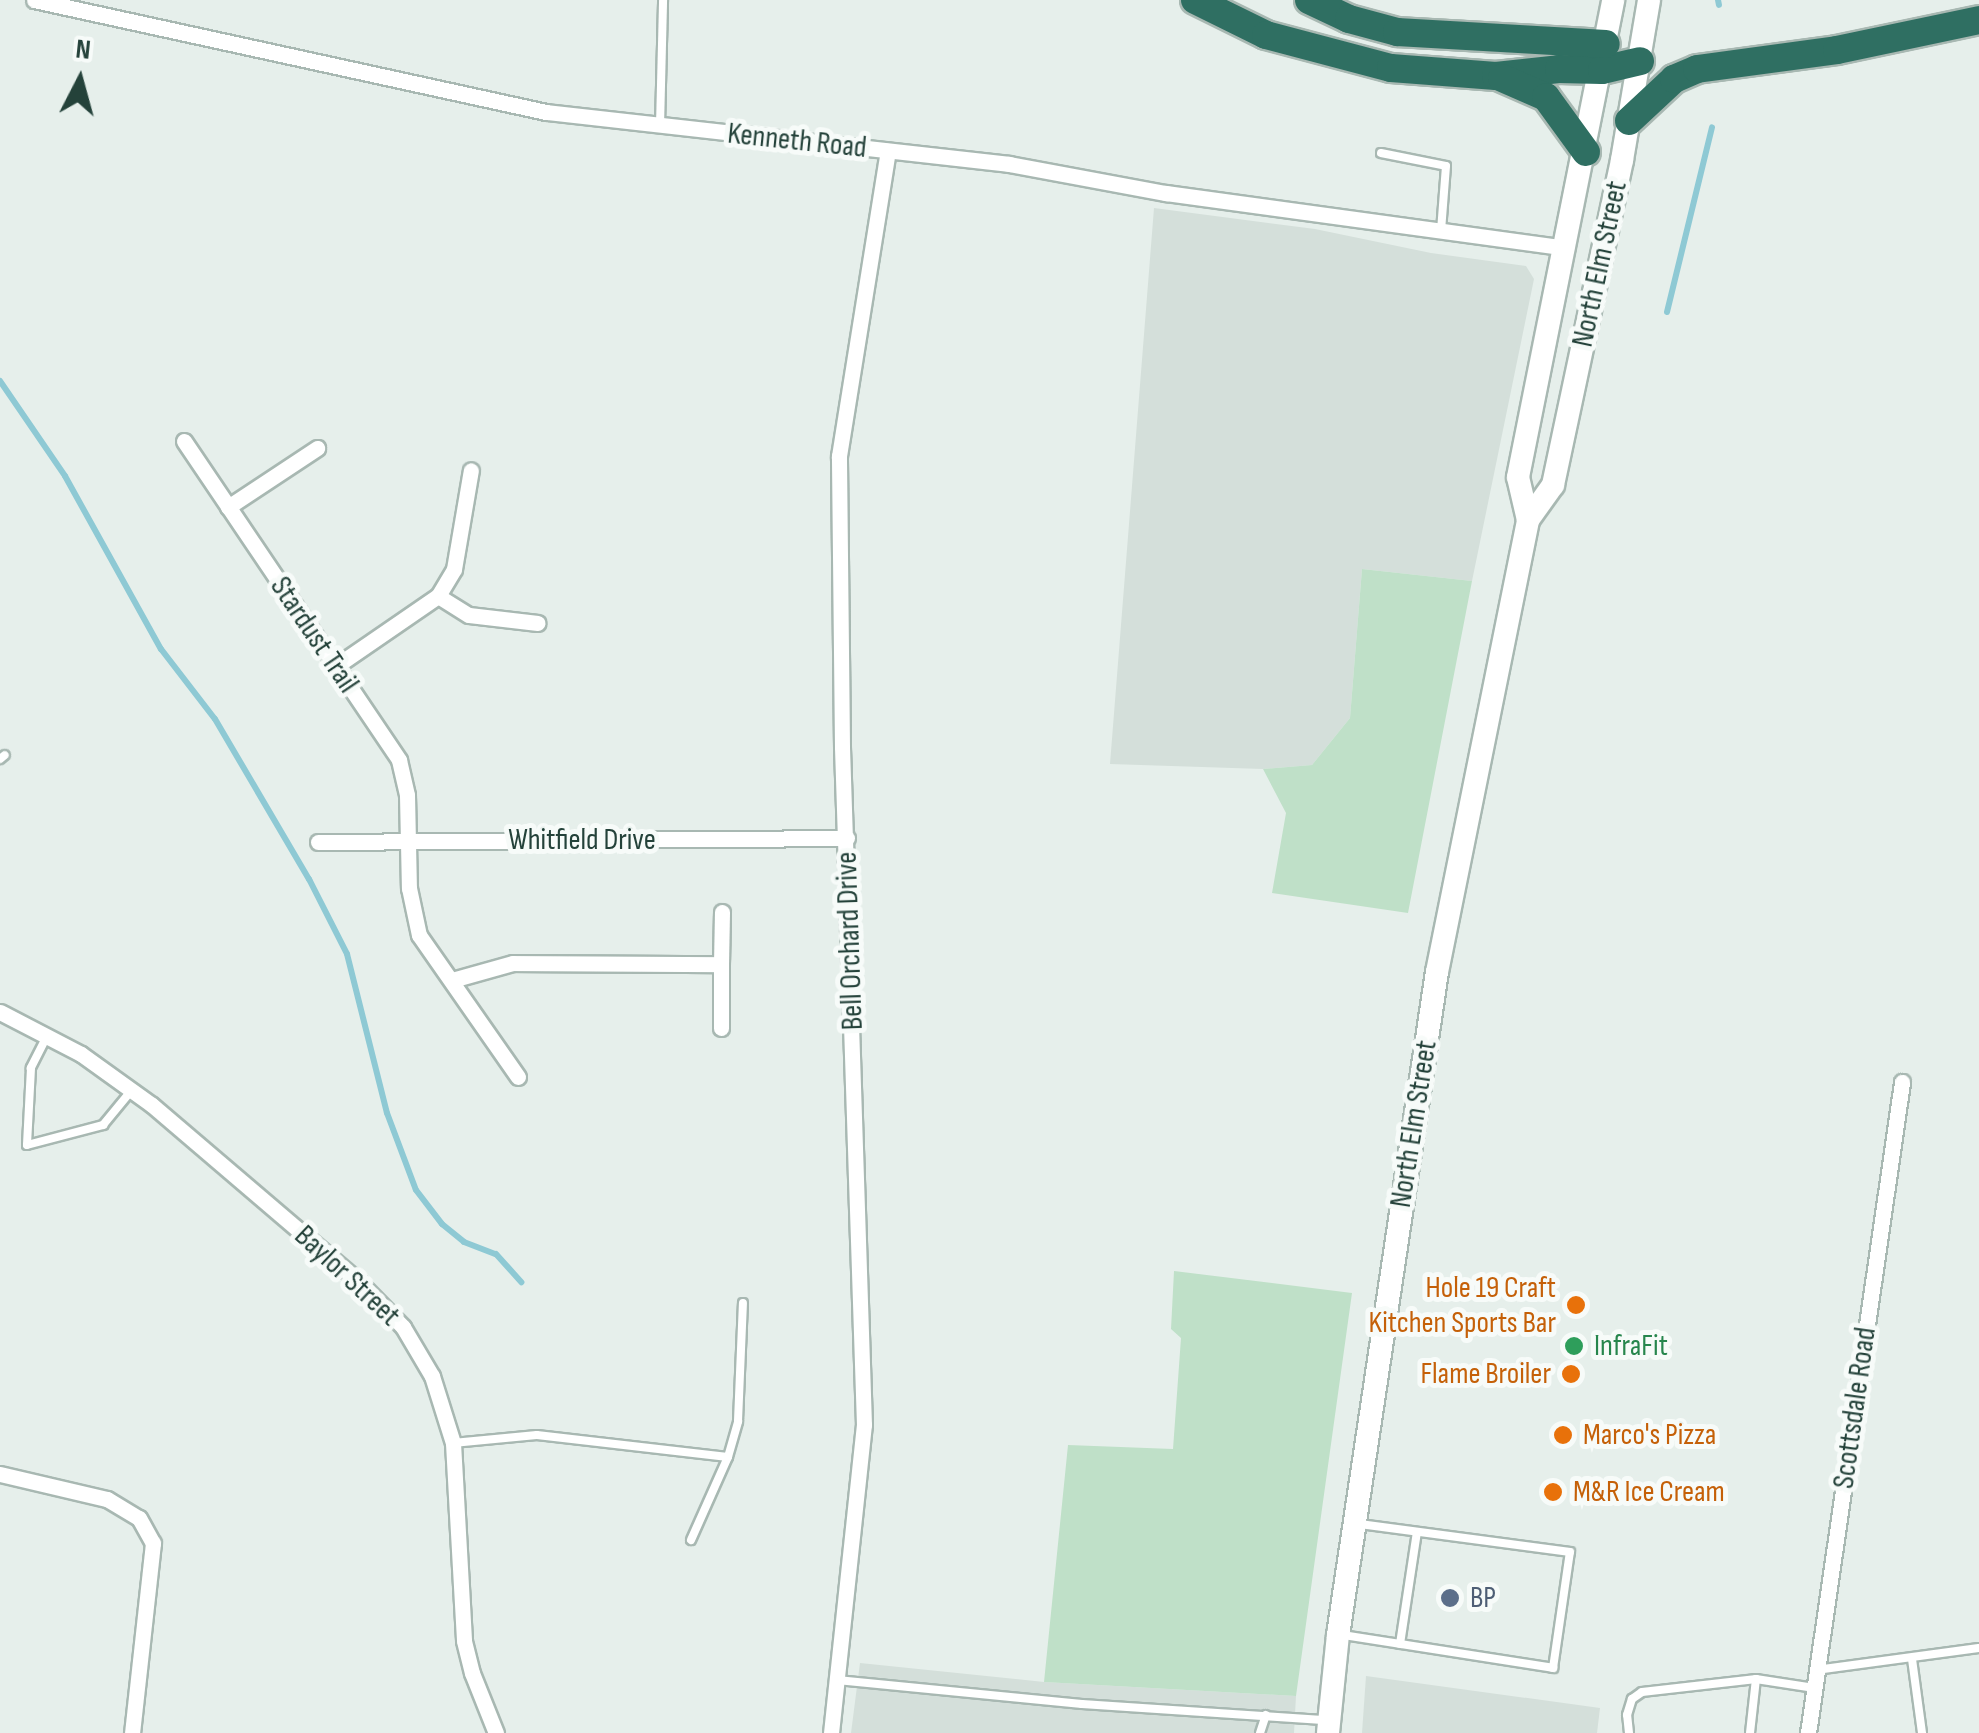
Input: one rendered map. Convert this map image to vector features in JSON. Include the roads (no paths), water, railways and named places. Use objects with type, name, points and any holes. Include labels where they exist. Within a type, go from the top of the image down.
[{"type":"highway","points":[[1195,0],[1266,35],[1330,55],[1422,72],[1496,76],[1560,68],[1604,57]]},
{"type":"highway","points":[[1309,0],[1349,20],[1397,32],[1640,61]]},
{"type":"highway","points":[[1629,121],[1674,79],[1697,69],[1837,50],[1979,20]]},
{"type":"highway","points":[[1496,76],[1546,96],[1586,152]]},
{"type":"main road","name":"North Elm Street","points":[[1329,1726],[1338,1635],[1437,972],[1528,520],[1518,477],[1586,152],[1612,0]]},
{"type":"main road","name":"North Elm Street","points":[[1528,520],[1554,485],[1650,0]]},
{"type":"street","name":"Kenneth Road","points":[[34,0],[483,102],[660,126],[1008,164],[1138,189],[1566,248]]},
{"type":"street","name":"Bell Orchard Drive","points":[[831,1733],[864,1424],[839,456],[888,151]]},
{"type":"street","name":"Stardust Trail","points":[[184,440],[399,760],[407,795],[407,842],[419,935],[518,1077]]},
{"type":"street","points":[[228,507],[318,448]]},
{"type":"street","points":[[336,666],[438,596],[454,569],[470,470]]},
{"type":"street","points":[[438,596],[469,615],[538,623]]},
{"type":"street","name":"Whitfield Drive","points":[[318,842],[847,838]]},
{"type":"street","points":[[721,1028],[722,912]]},
{"type":"street","points":[[452,980],[513,963],[721,964]]},
{"type":"street","name":"Baylor Street","points":[[0,1012],[47,1036],[132,1091],[382,1303],[403,1327],[432,1376],[453,1443],[464,1641],[496,1733]]},
{"type":"street","name":"Scottsdale Road","points":[[1808,1733],[1902,1082]]},
{"type":"street","points":[[0,1474],[107,1499],[140,1518],[153,1543],[132,1733]]},
{"type":"lane","points":[[660,126],[664,0]]},
{"type":"lane","points":[[1382,154],[1446,166],[1441,230]]},
{"type":"lane","points":[[47,1036],[30,1068],[27,1144],[103,1126],[132,1091]]},
{"type":"lane","points":[[691,1540],[728,1457],[738,1421],[743,1303]]},
{"type":"lane","points":[[453,1443],[537,1435],[728,1457]]},
{"type":"lane","points":[[1338,1635],[1553,1668],[1570,1552],[1355,1524]]},
{"type":"lane","points":[[1400,1644],[1417,1532]]},
{"type":"lane","points":[[1816,1670],[1979,1648]]},
{"type":"lane","points":[[1912,1660],[1922,1733]]},
{"type":"lane","points":[[1750,1733],[1756,1679]]},
{"type":"lane","points":[[1629,1733],[1627,1715],[1632,1699],[1642,1692],[1756,1679],[1814,1688]]},
{"type":"lane","points":[[838,1680],[1082,1704],[1266,1715],[1329,1726]]},
{"type":"lane","points":[[1260,1733],[1266,1715]]},
{"type":"waterway","points":[[1718,0],[1719,5]]},
{"type":"waterway","points":[[1667,312],[1712,127]]},
{"type":"waterway","points":[[0,381],[65,476],[161,649],[215,719],[309,879],[347,954],[387,1113],[416,1190],[442,1224],[464,1242],[496,1254],[521,1282]]},
{"type":"place","name":"Hole 19 Craft Kitchen Sports Bar","points":[[1576,1305]]},
{"type":"place","name":"InfraFit","points":[[1574,1346]]},
{"type":"place","name":"Flame Broiler","points":[[1571,1374]]},
{"type":"place","name":"Marco's Pizza","points":[[1563,1435]]},
{"type":"place","name":"M&R Ice Cream","points":[[1553,1492]]},
{"type":"place","name":"BP","points":[[1450,1598]]}]
